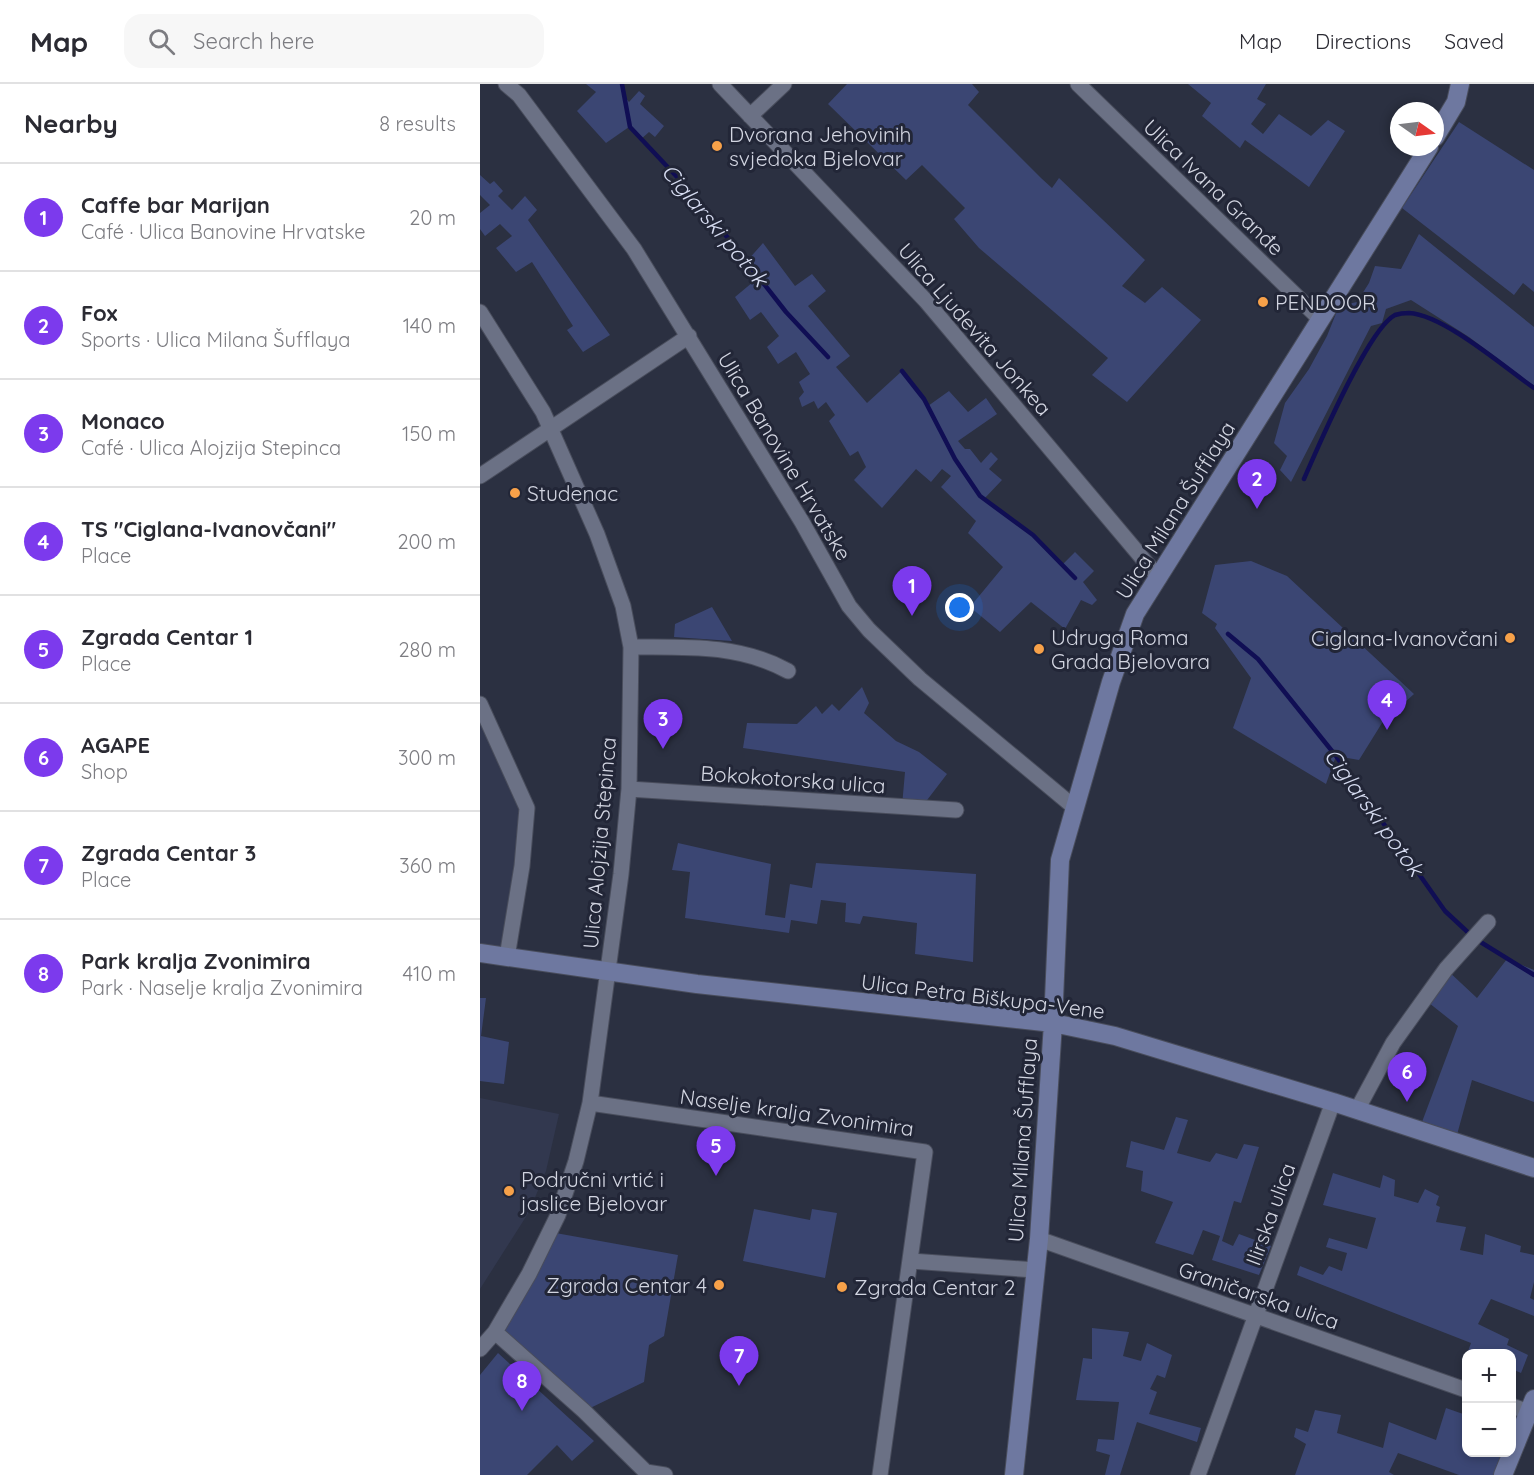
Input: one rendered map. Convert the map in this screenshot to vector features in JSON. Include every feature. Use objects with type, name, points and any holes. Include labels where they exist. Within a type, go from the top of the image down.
[{"type":"street","name":"Ulica Banovine Hrvatske","points":[[506,84],[519,95],[634,249],[802,522],[849,606],[869,630],[920,679],[1074,807]]},
{"type":"street","name":"Ulica Ljudevita Jonkea","points":[[720,84],[926,301],[1159,578]]},
{"type":"street","points":[[750,116],[784,84]]},
{"type":"street","name":"Ulica Ivana Granđe","points":[[1078,84],[1321,320]]},
{"type":"street","points":[[1444,122],[1456,102],[1460,84]]},
{"type":"street","name":"Ulica Milana Šufflaya","points":[[1014,1475],[1039,1239],[1053,1023],[1060,860],[1111,682],[1131,625],[1423,156]]},
{"type":"street","name":"Ulica Alojzija Stepinca","points":[[480,312],[550,427],[597,534],[623,606],[631,647],[628,789],[620,888],[590,1103],[576,1161],[558,1215],[529,1274],[495,1332],[480,1349]]},
{"type":"street","points":[[480,476],[689,336]]},
{"type":"street","points":[[631,647],[713,648],[758,657],[788,671]]},
{"type":"street","points":[[480,704],[527,808],[522,866],[507,957]]},
{"type":"street","name":"Bokokotorska ulica","points":[[628,789],[956,810]]},
{"type":"street","points":[[1357,1110],[1393,1043],[1446,969],[1488,922]]},
{"type":"street","name":"Ulica Petra Biškupa-Vene","points":[[480,953],[697,984],[1053,1023],[1115,1035],[1333,1102],[1534,1168]]},
{"type":"street","name":"Ilirska ulica","points":[[1198,1475],[1333,1102]]},
{"type":"street","name":"Naselje kralja Zvonimira","points":[[590,1103],[925,1152],[880,1475]]},
{"type":"street","name":"Graničarska ulica","points":[[1039,1239],[1462,1388]]},
{"type":"street","points":[[911,1261],[1035,1270]]},
{"type":"street","points":[[495,1332],[584,1411],[646,1472],[665,1475]]},
{"type":"street","points":[[1503,1475],[1525,1406]]},
{"type":"shaded area","points":[[586,84],[622,84],[623,95],[629,102],[639,91],[645,96],[640,104],[664,126],[655,137],[649,132],[640,140],[629,127],[606,143],[577,111],[596,92]]},
{"type":"shaded area","points":[[847,84],[972,84],[979,92],[968,105],[1052,188],[1059,178],[1145,260],[1122,286],[1145,303],[1162,287],[1201,320],[1127,402],[1092,375],[1108,358],[979,248],[954,219],[965,208],[922,165],[906,180],[828,104]]},
{"type":"shaded area","points":[[1188,84],[1266,84],[1257,99],[1266,104],[1251,124],[1263,134],[1279,114],[1311,136],[1328,120],[1345,131],[1309,187],[1245,140],[1240,148],[1202,116],[1211,103]]},
{"type":"shaded area","points":[[1459,122],[1534,170],[1534,292],[1523,283],[1514,295],[1402,208],[1436,156],[1444,156],[1444,145]]},
{"type":"shaded area","points":[[480,175],[490,184],[494,181],[503,191],[498,196],[512,210],[525,196],[537,210],[528,220],[610,335],[583,352],[567,330],[573,326],[532,262],[516,272],[496,248],[512,236],[500,224],[485,236],[480,229],[480,213],[490,205],[480,195]]},
{"type":"shaded area","points":[[1419,234],[1534,327],[1534,386],[1469,337],[1411,300],[1386,309],[1382,323],[1371,326],[1291,482],[1280,470],[1287,456],[1274,443],[1285,403],[1309,369],[1327,336],[1339,306],[1357,302],[1369,283],[1375,266],[1401,269]]},
{"type":"shaded area","points":[[763,243],[795,286],[812,274],[826,291],[808,306],[850,356],[836,367],[867,403],[902,371],[928,406],[949,391],[968,412],[986,398],[997,414],[958,441],[965,449],[970,449],[981,463],[991,452],[998,459],[989,469],[1002,480],[984,499],[1033,534],[1062,565],[1075,552],[1094,571],[1083,582],[1097,600],[1092,605],[1081,600],[1065,629],[1031,602],[1000,632],[970,607],[1003,567],[968,533],[976,521],[941,487],[951,476],[942,469],[931,482],[916,469],[882,508],[854,480],[866,467],[858,451],[850,456],[829,421],[835,415],[826,402],[818,409],[814,401],[802,407],[799,398],[804,392],[799,382],[810,374],[796,352],[778,364],[767,347],[779,336],[761,312],[750,320],[735,297],[759,277],[747,261]]},
{"type":"shaded area","points":[[1251,561],[1287,576],[1414,694],[1382,723],[1359,760],[1336,756],[1326,784],[1233,728],[1251,678],[1215,628],[1217,624],[1202,613],[1215,565]]},
{"type":"shaded area","points":[[712,607],[732,641],[674,637],[675,624]]},
{"type":"shaded area","points":[[862,687],[869,703],[864,713],[896,741],[919,752],[947,774],[921,808],[902,806],[905,772],[743,748],[747,723],[797,724],[816,706],[822,714],[832,704],[839,711]]},
{"type":"shaded area","points":[[480,718],[527,808],[507,957],[480,953]]},
{"type":"shaded area","points":[[678,843],[771,864],[765,915],[785,918],[790,884],[812,888],[816,863],[976,874],[973,962],[915,954],[917,923],[863,916],[860,924],[845,922],[846,903],[821,900],[817,924],[791,920],[789,933],[685,918],[690,872],[672,870]]},
{"type":"shaded area","points":[[1507,959],[1534,970],[1534,1102],[1472,1080],[1455,1142],[1419,1130],[1458,1026],[1424,999],[1446,969],[1477,998]]},
{"type":"shaded area","points":[[480,998],[486,998],[481,1036],[509,1042],[504,1084],[480,1081]]},
{"type":"shaded area","name":"Područni vrtić i jaslice Bjelovar","points":[[480,1098],[559,1114],[546,1171],[529,1212],[480,1289]]},
{"type":"shaded area","points":[[1176,1117],[1188,1120],[1177,1153],[1210,1162],[1216,1153],[1237,1159],[1244,1144],[1259,1147],[1241,1203],[1234,1201],[1222,1241],[1233,1246],[1239,1234],[1271,1246],[1259,1275],[1212,1260],[1220,1236],[1203,1230],[1193,1255],[1155,1243],[1173,1202],[1141,1191],[1143,1171],[1126,1167],[1131,1141],[1164,1150]]},
{"type":"shaded area","points":[[1333,1173],[1380,1188],[1383,1175],[1395,1180],[1394,1196],[1418,1203],[1425,1189],[1439,1196],[1436,1205],[1440,1207],[1436,1222],[1466,1227],[1460,1250],[1483,1255],[1485,1234],[1521,1246],[1520,1252],[1534,1255],[1534,1282],[1530,1298],[1534,1300],[1534,1316],[1491,1299],[1478,1324],[1509,1339],[1507,1345],[1515,1349],[1469,1349],[1471,1343],[1297,1275],[1300,1266],[1323,1275],[1329,1266],[1342,1271],[1347,1253],[1326,1247],[1329,1238],[1367,1249],[1376,1218],[1323,1205]]},
{"type":"shaded area","points":[[754,1209],[810,1220],[812,1209],[837,1213],[825,1278],[743,1261]]},
{"type":"shaded area","points":[[550,1232],[678,1255],[664,1336],[649,1345],[644,1382],[584,1411],[495,1332]]},
{"type":"shaded area","points":[[1092,1328],[1129,1332],[1123,1356],[1141,1361],[1147,1343],[1172,1355],[1165,1378],[1157,1375],[1150,1389],[1157,1392],[1149,1414],[1201,1428],[1197,1442],[1137,1422],[1120,1475],[1105,1475],[1110,1455],[1096,1451],[1098,1439],[1114,1440],[1119,1402],[1076,1400],[1083,1358],[1092,1359]]},
{"type":"shaded area","points":[[1516,1349],[1528,1355],[1521,1373],[1516,1371]]},
{"type":"shaded area","points":[[498,1353],[594,1441],[572,1461],[557,1445],[527,1475],[480,1475],[480,1375]]},
{"type":"shaded area","points":[[1446,1408],[1462,1414],[1462,1457],[1504,1457],[1497,1475],[1459,1475],[1398,1453],[1389,1472],[1394,1475],[1295,1475],[1306,1444],[1294,1437],[1296,1428],[1308,1432],[1315,1410],[1341,1415],[1337,1433],[1383,1448],[1389,1422],[1436,1440]]},
{"type":"waterway","name":"Ciglarski potok","points":[[622,84],[630,127],[694,195],[786,312],[828,357]]},
{"type":"waterway","points":[[1304,479],[1358,365],[1371,342],[1395,315],[1409,313],[1439,323],[1473,343],[1534,388]]},
{"type":"waterway","name":"Ciglarski potok","points":[[902,371],[924,399],[955,459],[980,496],[1033,535],[1075,578]]},
{"type":"waterway","name":"Ciglarski potok","points":[[1228,634],[1258,659],[1336,756],[1445,911],[1474,938],[1534,975]]},
{"type":"place","name":"Dvorana Jehovinih svjedoka Bjelovar","points":[[717,146]]},
{"type":"place","name":"PENDOOR","points":[[1263,302]]},
{"type":"place","name":"Studenac","points":[[515,493]]},
{"type":"place","name":"Fox","points":[[1257,509]]},
{"type":"place","name":"Caffe bar Marijan","points":[[912,616]]},
{"type":"place","name":"Ciglana-Ivanovčani","points":[[1510,638]]},
{"type":"place","name":"Udruga Roma Grada Bjelovara","points":[[1039,649]]},
{"type":"place","name":"TS \"Ciglana-Ivanovčani\"","points":[[1387,730]]},
{"type":"place","name":"Monaco","points":[[663,749]]},
{"type":"place","name":"AGAPE","points":[[1407,1102]]},
{"type":"place","name":"Zgrada Centar 1","points":[[716,1176]]},
{"type":"place","name":"Područni vrtić i jaslice Bjelovar","points":[[509,1191]]},
{"type":"place","name":"Zgrada Centar 4","points":[[719,1285]]},
{"type":"place","name":"Zgrada Centar 2","points":[[842,1287]]},
{"type":"place","name":"Zgrada Centar 3","points":[[739,1386]]},
{"type":"place","name":"Park kralja Zvonimira","points":[[522,1411]]}]
